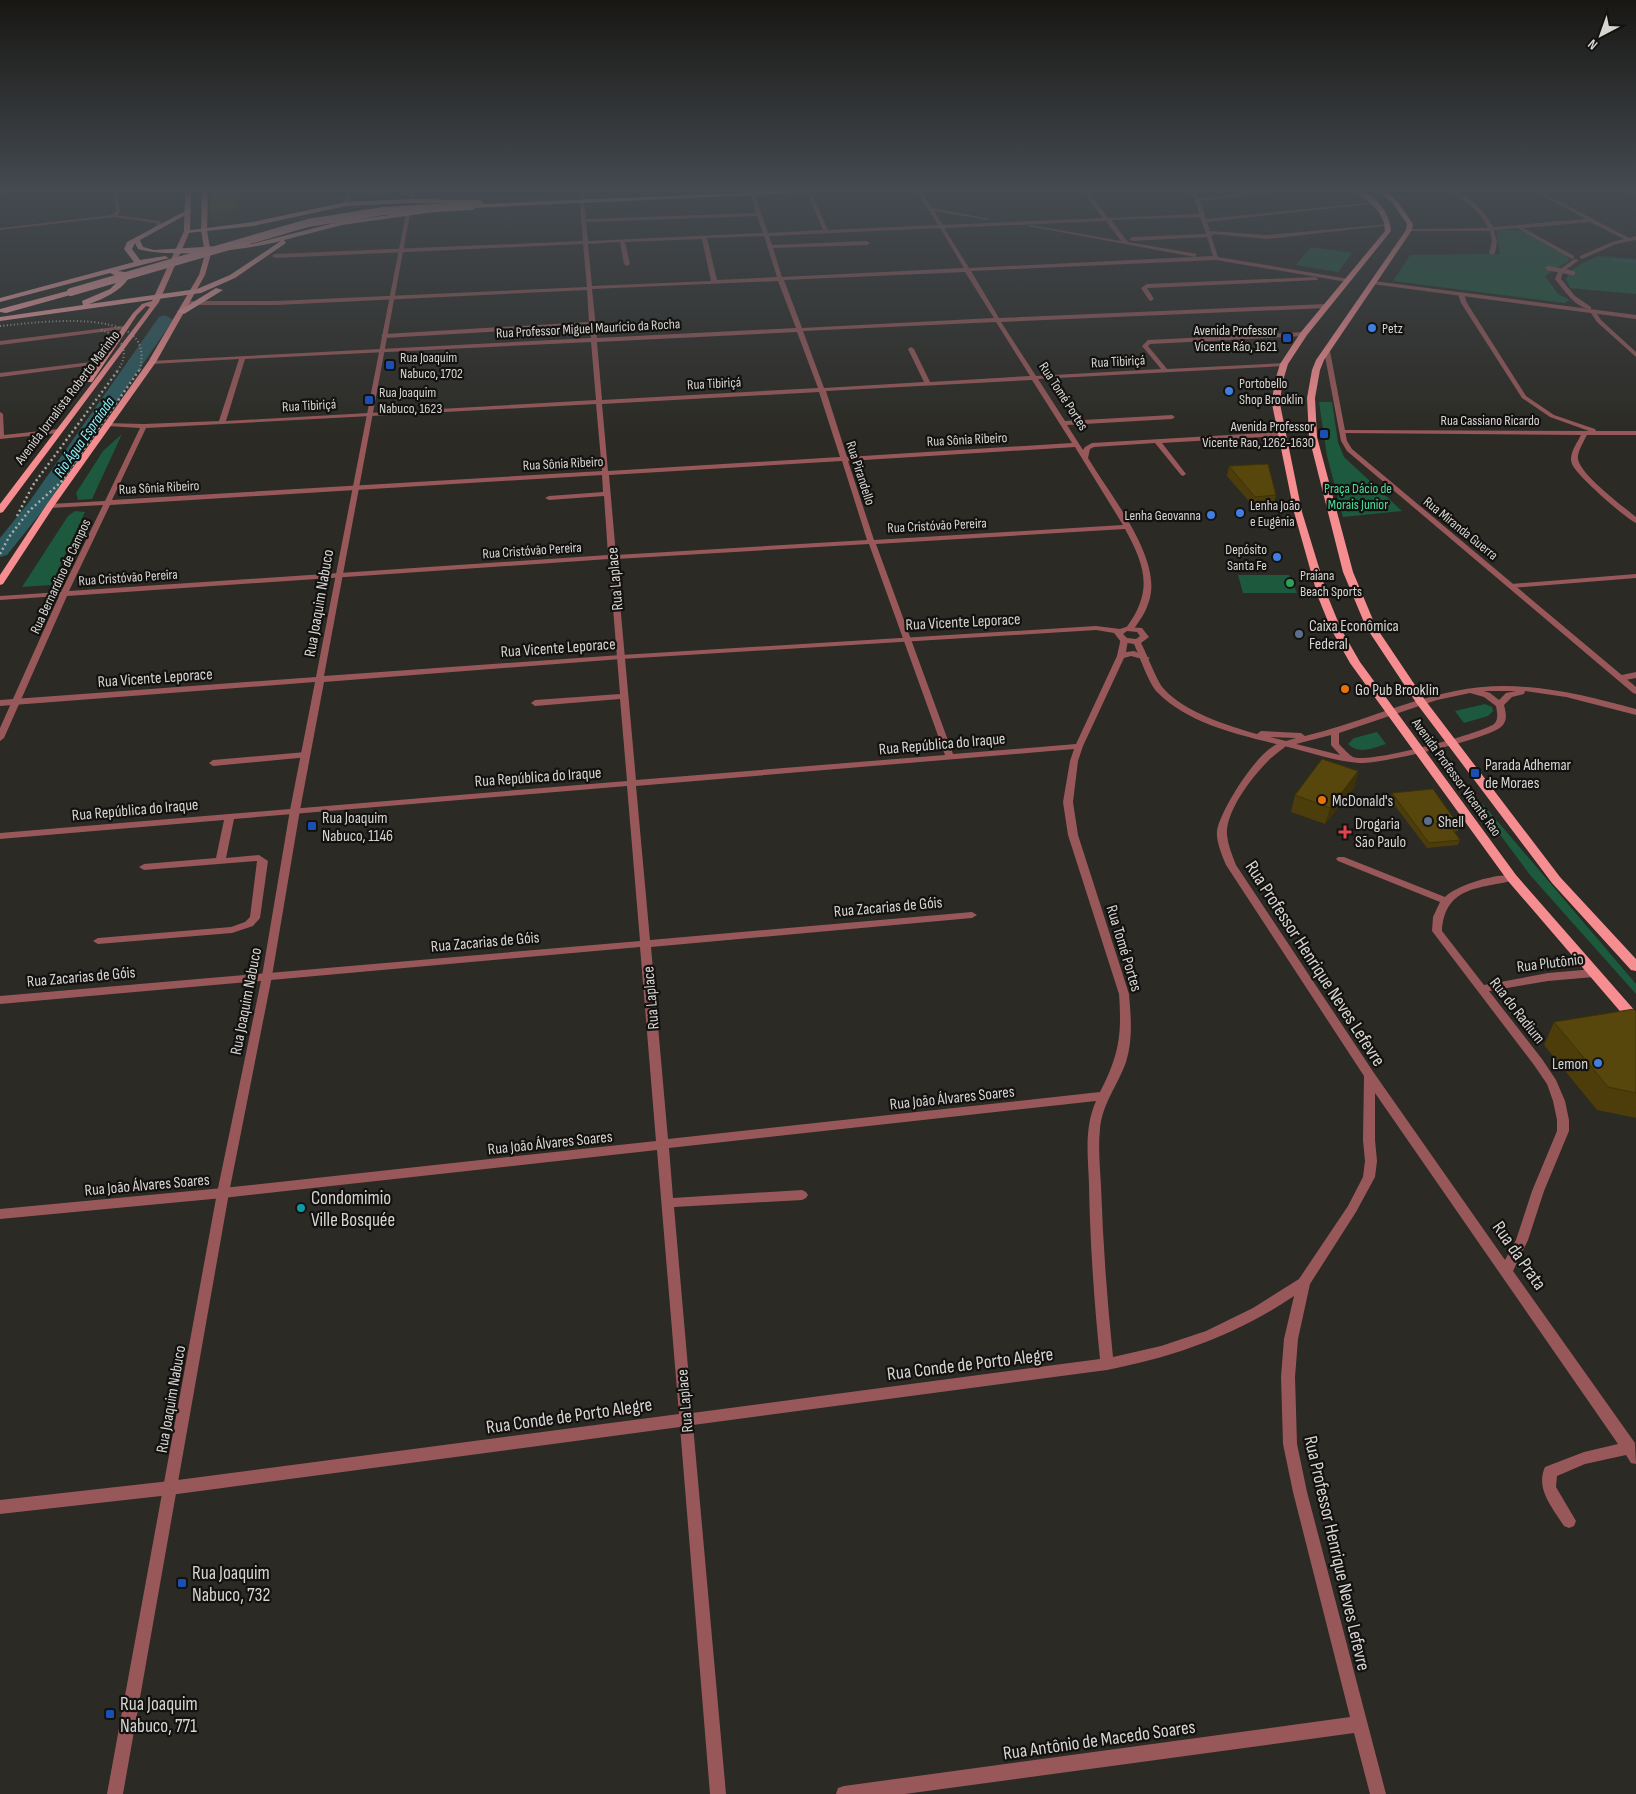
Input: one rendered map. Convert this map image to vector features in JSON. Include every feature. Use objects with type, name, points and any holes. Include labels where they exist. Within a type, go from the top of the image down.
[{"type":"highway","points":[[0,300],[104,272],[116,272],[125,278],[115,288],[100,296],[54,311]]},
{"type":"highway","points":[[0,306],[122,272]]},
{"type":"highway","points":[[0,311],[141,272]]},
{"type":"highway","points":[[0,319],[157,300],[193,292],[227,280],[242,272]]},
{"type":"highway","points":[[181,312],[219,290],[227,284],[227,280]]},
{"type":"highway","points":[[118,304],[130,304],[138,310]]},
{"type":"main road","name":"Avenida Jornalista Roberto Marinho","points":[[0,510],[157,300],[170,272]]},
{"type":"main road","points":[[0,582],[50,506],[152,362],[187,303],[203,272]]},
{"type":"main road","name":"Avenida Professor Vicente Rao","points":[[1354,272],[1304,334],[1284,364],[1278,384],[1276,404],[1298,512],[1323,598],[1336,630],[1356,663],[1390,713],[1512,878],[1636,1021]]},
{"type":"main road","name":"Avenida Professor Vicente Rao","points":[[1382,272],[1316,370],[1310,409],[1313,436],[1348,572],[1371,627],[1421,702],[1556,880],[1636,966]]},
{"type":"main road","points":[[80,405],[77,398],[123,328],[138,310],[148,303],[157,300]]},
{"type":"street","name":"Rua Joaquim Nabuco","points":[[114,1794],[223,1193],[267,976],[295,810],[396,272]]},
{"type":"street","name":"Rua Laplace","points":[[588,272],[718,1794]]},
{"type":"street","points":[[712,272],[714,281]]},
{"type":"street","name":"Rua Pirandello","points":[[778,272],[822,390],[842,459],[871,541],[950,757]]},
{"type":"street","points":[[187,303],[276,303],[392,298],[911,272]]},
{"type":"street","name":"Rua Tomé Portes","points":[[970,272],[997,320],[1078,445],[1126,527],[1146,566],[1148,583],[1142,614],[1130,628]]},
{"type":"street","points":[[1294,272],[1347,280]]},
{"type":"street","points":[[1560,272],[1558,275],[1561,284],[1580,304],[1588,309]]},
{"type":"street","points":[[1565,272],[1573,273]]},
{"type":"street","points":[[1151,298],[1144,288],[1147,286],[1330,278]]},
{"type":"street","points":[[1376,281],[1461,294],[1588,309]]},
{"type":"street","points":[[1376,281],[1636,317]]},
{"type":"street","points":[[1461,294],[1464,303],[1524,397],[1552,416],[1601,433]]},
{"type":"street","name":"Rua Professor Miguel Maurício da Rocha","points":[[152,362],[997,320],[1326,306]]},
{"type":"street","points":[[1599,312],[1636,313]]},
{"type":"street","points":[[1599,312],[1599,321],[1636,355]]},
{"type":"street","points":[[384,336],[593,324]]},
{"type":"street","points":[[0,343],[123,328]]},
{"type":"street","points":[[1166,371],[1145,346],[1148,342],[1304,334]]},
{"type":"street","points":[[912,349],[928,384]]},
{"type":"street","name":"Rua Miranda Guerra","points":[[1327,351],[1344,441],[1359,460],[1636,691]]},
{"type":"street","points":[[222,423],[242,358]]},
{"type":"street","points":[[0,375],[99,364]]},
{"type":"street","name":"Rua Tibiriçá","points":[[107,424],[144,426],[222,423],[1284,364]]},
{"type":"street","points":[[0,414],[0,437],[59,431]]},
{"type":"street","points":[[1064,423],[1172,418]]},
{"type":"street","name":"Rua Tibiriçá","points":[[102,432],[144,426]]},
{"type":"street","name":"Rua Bernardino de Campos","points":[[0,738],[64,594],[144,426]]},
{"type":"street","name":"Rua Cassiano Ricardo","points":[[1343,432],[1636,434]]},
{"type":"street","points":[[1585,433],[1574,457],[1579,470],[1636,521]]},
{"type":"street","points":[[1085,458],[1090,446],[1282,434]]},
{"type":"street","points":[[1157,441],[1183,474]]},
{"type":"street","name":"Rua Sônia Ribeiro","points":[[50,506],[1078,445]]},
{"type":"street","points":[[549,498],[607,494]]},
{"type":"street","name":"Rua Cristóvão Pereira","points":[[0,598],[612,557],[1126,527]]},
{"type":"street","points":[[1511,586],[1636,576]]},
{"type":"street","name":"Rua Vicente Leporace","points":[[0,703],[621,658],[1096,628],[1137,642]]},
{"type":"street","points":[[1121,636],[1130,628],[1139,630],[1144,634],[1144,639],[1137,642],[1159,689],[1182,708],[1219,726],[1351,760],[1378,760],[1453,742],[1498,725],[1502,718],[1500,705],[1487,696],[1473,691]]},
{"type":"street","name":"Rua Tomé Portes","points":[[1107,1364],[1100,1303],[1094,1151],[1095,1121],[1103,1096],[1120,1062],[1126,1040],[1126,1017],[1124,994],[1072,835],[1068,802],[1074,761],[1079,746],[1121,656],[1121,636]]},
{"type":"street","points":[[1121,656],[1131,653],[1146,658]]},
{"type":"street","points":[[1620,678],[1636,675]]},
{"type":"street","points":[[1284,744],[1335,732],[1421,702],[1473,691],[1506,688],[1532,690],[1587,699],[1636,712]]},
{"type":"street","points":[[1500,705],[1509,694],[1532,690]]},
{"type":"street","points":[[535,703],[624,696]]},
{"type":"street","points":[[1587,699],[1636,718]]},
{"type":"street","points":[[1335,732],[1335,745],[1339,751],[1351,760]]},
{"type":"street","points":[[1247,734],[1310,737]]},
{"type":"street","name":"Rua Professor Henrique Neves Lefevre","points":[[1284,744],[1270,752],[1239,793],[1222,832],[1231,865],[1370,1076],[1368,1140],[1371,1161],[1369,1177],[1352,1209],[1304,1283],[1290,1348],[1288,1378],[1290,1444],[1300,1492],[1378,1794]]},
{"type":"street","name":"Rua República do Iraque","points":[[0,836],[1079,746]]},
{"type":"street","points":[[213,764],[306,755]]},
{"type":"street","points":[[221,860],[230,816]]},
{"type":"street","points":[[98,940],[232,930],[249,924],[255,918],[263,861],[253,858],[144,867]]},
{"type":"street","points":[[1341,859],[1446,901],[1470,885],[1512,878]]},
{"type":"street","name":"Rua do Radium","points":[[1446,901],[1436,921],[1437,931],[1548,1076],[1559,1101],[1563,1120],[1562,1131],[1538,1191],[1532,1213],[1507,1269]]},
{"type":"street","name":"Rua Zacarias de Góis","points":[[0,1000],[972,915]]},
{"type":"street","name":"Rua Plutônio","points":[[1481,989],[1548,977],[1594,973]]},
{"type":"street","name":"Rua da Prata","points":[[1370,1076],[1507,1269],[1633,1453]]},
{"type":"street","name":"Rua João Álvares Soares","points":[[0,1214],[223,1193],[1103,1096]]},
{"type":"street","points":[[668,1203],[802,1194]]},
{"type":"street","name":"Rua Conde de Porto Alegre","points":[[0,1507],[170,1488],[686,1418],[1107,1364],[1156,1355],[1207,1338],[1277,1303],[1304,1283]]},
{"type":"street","points":[[1569,1521],[1550,1488],[1550,1472],[1584,1458],[1633,1453]]},
{"type":"street","name":"Rua Antônio de Macedo Soares","points":[[844,1794],[1360,1724]]},
{"type":"green space","points":[[1399,272],[1552,272],[1545,276],[1558,294],[1570,300],[1564,303],[1393,281]]},
{"type":"green space","points":[[1571,272],[1636,272],[1636,294],[1570,288],[1566,279]]},
{"type":"green space","name":"Praça Dácio de Morais Junior","points":[[1319,402],[1332,402],[1338,442],[1344,457],[1402,511],[1343,517],[1327,456]]},
{"type":"green space","points":[[122,434],[92,499],[78,500],[76,493],[103,451]]},
{"type":"green space","points":[[75,511],[85,512],[51,585],[22,587],[68,516]]},
{"type":"green space","points":[[1238,575],[1289,575],[1297,593],[1243,593]]},
{"type":"green space","points":[[1485,704],[1492,707],[1493,711],[1488,716],[1464,723],[1455,711]]},
{"type":"green space","points":[[1377,732],[1386,744],[1361,750],[1348,744],[1354,738]]},
{"type":"green space","points":[[1482,803],[1636,984],[1636,994],[1530,875],[1484,813]]},
{"type":"building","points":[[1268,464],[1276,495],[1255,497],[1229,466]]},
{"type":"building","points":[[1322,759],[1358,771],[1330,808],[1295,795]]},
{"type":"building","name":"Shell","points":[[1433,789],[1459,826],[1451,827],[1460,840],[1429,843],[1392,793]]},
{"type":"building","points":[[1634,1009],[1636,1012],[1636,1093],[1608,1087],[1554,1022]]},
{"type":"waterway","name":"Rio Água Espraiada","points":[[0,551],[36,506],[165,320]]},
{"type":"railway","points":[[0,326],[52,321],[93,322],[111,325],[126,331],[137,340],[142,355],[140,370]]},
{"type":"railway","points":[[101,330],[114,336],[122,345],[124,357],[118,370]]},
{"type":"railway","points":[[17,516],[33,485],[119,369]]},
{"type":"railway","points":[[0,554],[9,537],[29,511],[61,482],[140,369]]},
{"type":"place","name":"Petz","points":[[1372,328]]},
{"type":"place","name":"Avenida Professor Vicente Ráo, 1621","points":[[1287,338]]},
{"type":"place","name":"Rua Joaquim Nabuco, 1702","points":[[390,365]]},
{"type":"place","name":"Portobello Shop Brooklin","points":[[1229,391]]},
{"type":"place","name":"Rua Joaquim Nabuco, 1623","points":[[369,400]]},
{"type":"place","name":"Avenida Professor Vicente Rao, 1262-1630","points":[[1324,434]]},
{"type":"place","name":"Lenha João e Eugênia","points":[[1240,513]]},
{"type":"place","name":"Lenha Geovanna","points":[[1211,515]]},
{"type":"place","name":"Depósito Santa Fe","points":[[1277,557]]},
{"type":"place","name":"Praiana Beach Sports","points":[[1290,583]]},
{"type":"place","name":"Caixa Econômica Federal","points":[[1299,634]]},
{"type":"place","name":"Go Pub Brooklin","points":[[1345,689]]},
{"type":"place","name":"Parada Adhemar de Moraes","points":[[1475,773]]},
{"type":"place","name":"McDonald's","points":[[1322,800]]},
{"type":"place","name":"Shell","points":[[1428,821]]},
{"type":"place","name":"Rua Joaquim Nabuco, 1146","points":[[312,826]]},
{"type":"place","name":"Drogaria São Paulo","points":[[1345,832]]},
{"type":"place","name":"Lemon","points":[[1598,1063]]},
{"type":"place","name":"Condomimio Ville Bosquée","points":[[301,1208]]},
{"type":"place","name":"Rua Joaquim Nabuco, 732","points":[[182,1583]]},
{"type":"place","name":"Rua Joaquim Nabuco, 771","points":[[110,1714]]}]
